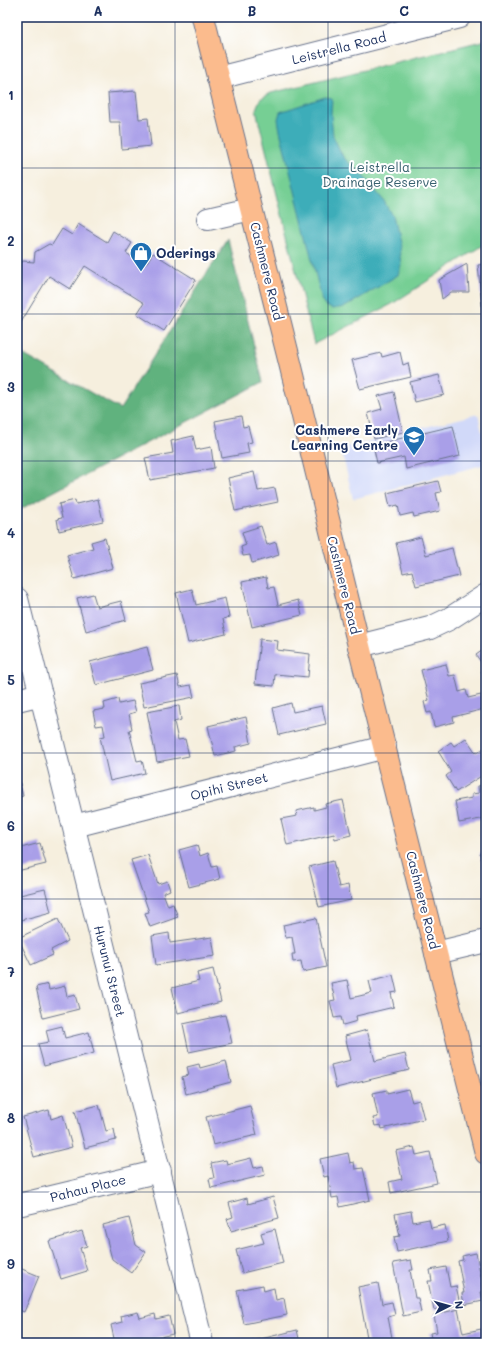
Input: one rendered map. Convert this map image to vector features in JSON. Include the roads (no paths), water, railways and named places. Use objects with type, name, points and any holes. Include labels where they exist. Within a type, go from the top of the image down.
[{"type":"main road","name":"Cashmere Road","points":[[203,17],[486,1153]]},
{"type":"street","name":"Leistrella Road","points":[[218,78],[459,17]]},
{"type":"street","points":[[208,219],[251,209]]},
{"type":"street","points":[[359,646],[430,628],[449,619],[486,595]]},
{"type":"street","name":"Hurunui Street","points":[[17,599],[202,1343]]},
{"type":"street","points":[[17,700],[41,694]]},
{"type":"street","name":"Opihi Street","points":[[74,826],[385,747]]},
{"type":"street","points":[[436,953],[486,941]]},
{"type":"street","name":"Pahau Place","points":[[17,1203],[22,1204],[32,1202],[160,1171]]},
{"type":"water","points":[[325,97],[332,98],[331,114],[333,136],[343,157],[364,177],[384,201],[392,216],[399,247],[401,265],[398,275],[345,307],[332,309],[324,305],[320,292],[278,119],[280,112]]},
{"type":"place","name":"Oderings","points":[[141,272]]},
{"type":"place","name":"Cashmere Early Learning Centre","points":[[414,456]]},
{"type":"park label","name":"Leistrella Drainage Reserve","points":[[380,174]]}]
